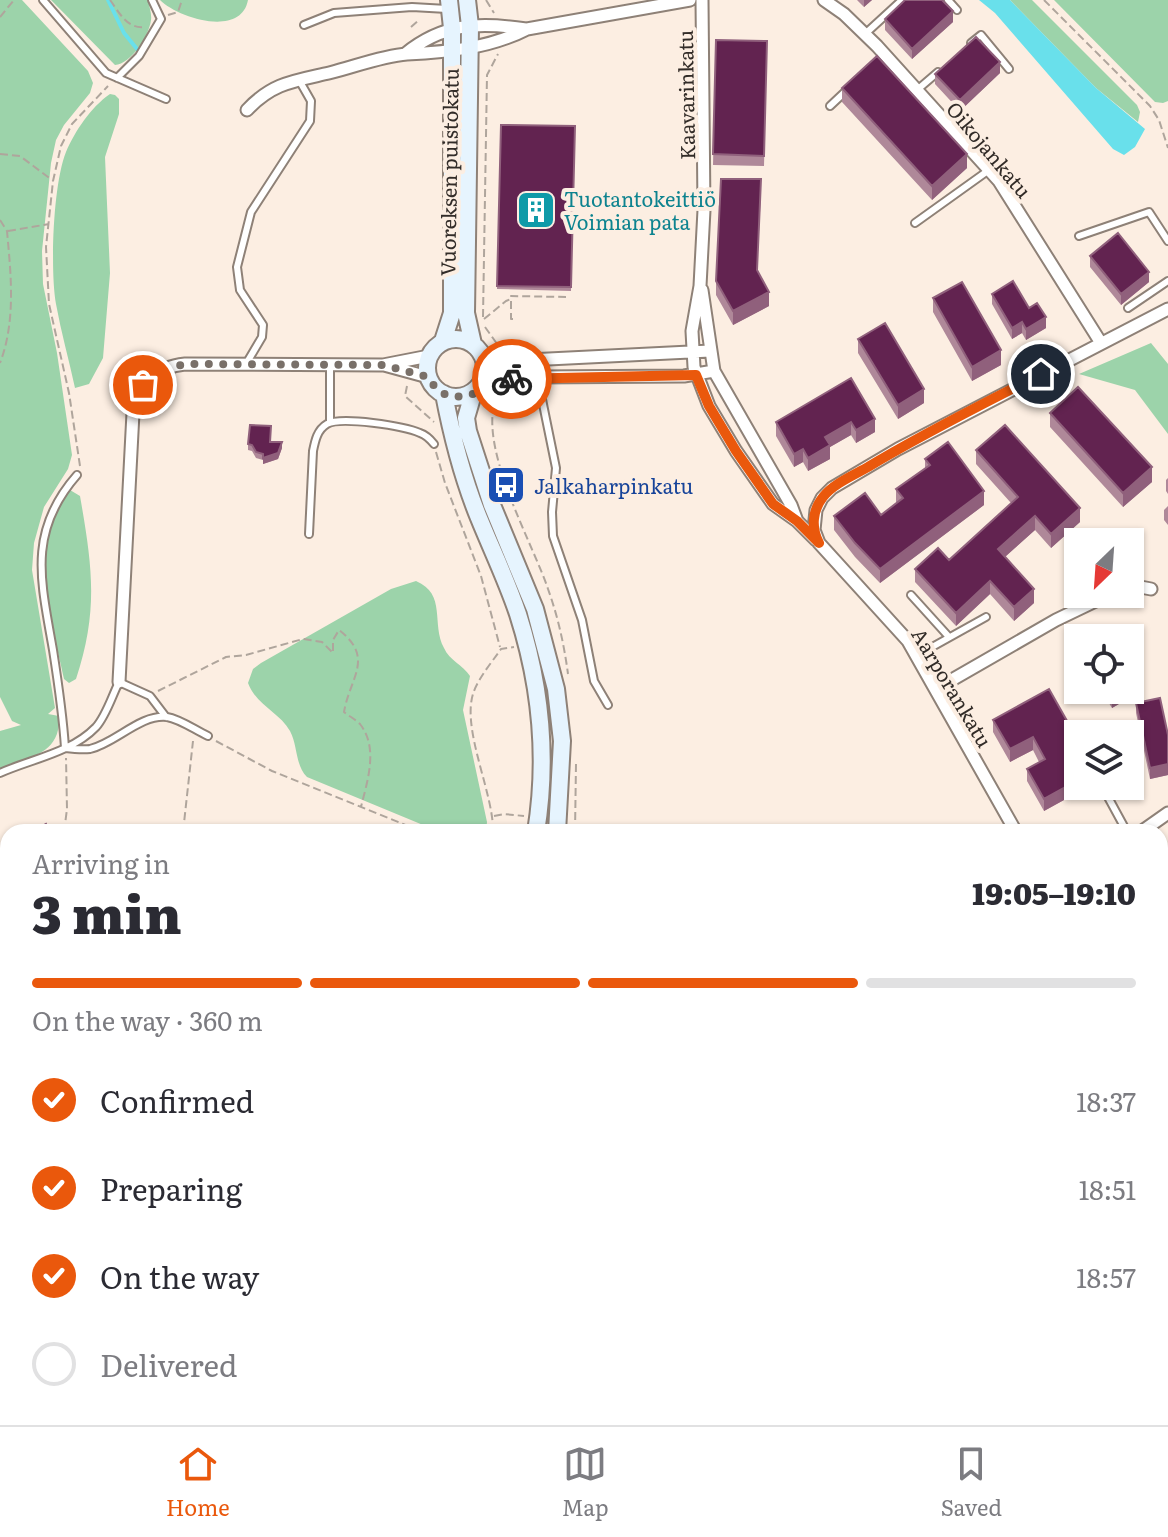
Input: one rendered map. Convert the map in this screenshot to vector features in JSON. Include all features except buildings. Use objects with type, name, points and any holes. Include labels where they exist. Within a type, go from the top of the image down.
[{"type":"main road","name":"Vuoreksen puistokatu","points":[[467,0],[470,47],[466,313],[473,344]]},
{"type":"main road","name":"Vuoreksen puistokatu","points":[[443,341],[452,313],[450,4]]},
{"type":"main road","points":[[477,389],[453,397],[435,388],[426,367],[429,356],[443,341],[453,339],[473,344],[483,358],[485,375],[466,418],[468,431],[492,505],[535,609],[556,689],[562,741],[557,824]]},
{"type":"main road","points":[[444,394],[473,503],[509,587],[527,645],[542,732],[538,824]]},
{"type":"street","points":[[247,110],[267,91],[299,80],[405,54],[427,55],[499,42],[527,29],[690,0]]},
{"type":"street","name":"Kaavarinkatu","points":[[702,0],[704,210],[700,286],[693,319],[691,352],[696,375],[709,406],[736,451],[773,504],[797,521],[819,543]]},
{"type":"street","name":"Oikojankatu","points":[[824,0],[865,34],[989,170],[1019,209],[1101,343]]},
{"type":"street","points":[[405,54],[426,38],[452,28],[496,25],[527,29]]},
{"type":"street","name":"Kaavarinkatu","points":[[700,286],[706,307],[714,371],[791,505],[797,521]]},
{"type":"street","points":[[819,543],[814,530],[816,510],[832,488],[898,449],[1168,309]]},
{"type":"street","points":[[483,358],[506,361],[710,351]]},
{"type":"street","points":[[119,682],[132,428],[136,399],[148,380],[170,366],[185,364],[383,365],[429,356]]},
{"type":"street","points":[[383,365],[428,377]]},
{"type":"street","points":[[477,389],[505,379],[696,375],[714,371]]},
{"type":"street","name":"Aarporankatu","points":[[819,543],[908,641],[1012,824]]},
{"type":"street","points":[[1144,588],[1151,589]]},
{"type":"street","points":[[936,689],[1081,608]]},
{"type":"lane","points":[[43,0],[100,67],[117,78],[166,99]]},
{"type":"lane","points":[[117,78],[139,56],[159,22],[152,0]]},
{"type":"lane","points":[[865,34],[902,0]]},
{"type":"lane","points":[[948,0],[957,10]]},
{"type":"lane","points":[[304,25],[334,13],[450,4]]},
{"type":"lane","points":[[960,53],[981,35],[1009,69]]},
{"type":"lane","points":[[872,64],[883,53]]},
{"type":"lane","points":[[917,90],[949,63]]},
{"type":"lane","points":[[246,364],[262,337],[263,325],[240,290],[237,267],[251,212],[310,121],[311,101],[299,80]]},
{"type":"lane","points":[[830,106],[851,85]]},
{"type":"lane","points":[[915,223],[989,170]]},
{"type":"lane","points":[[1079,236],[1149,212],[1168,241]]},
{"type":"lane","points":[[1128,308],[1168,281]]},
{"type":"lane","points":[[534,360],[556,468],[552,531],[582,620],[594,681],[608,705]]},
{"type":"lane","points":[[330,364],[330,422]]},
{"type":"lane","points":[[309,534],[313,451],[319,431],[330,422],[408,429],[426,436],[434,444]]},
{"type":"lane","points":[[65,748],[40,563],[47,521],[61,494],[77,475]]},
{"type":"lane","points":[[911,595],[949,637]]},
{"type":"lane","points":[[916,656],[986,617]]},
{"type":"lane","points":[[0,773],[65,748],[97,725],[119,682],[150,696],[166,717],[208,736]]},
{"type":"lane","points":[[65,748],[81,750],[99,746],[140,724],[166,717]]},
{"type":"lane","points":[[1110,800],[1123,824]]},
{"type":"path","points":[[0,17],[14,0]]},
{"type":"path","points":[[110,0],[133,26],[139,28],[178,12],[182,0]]},
{"type":"path","points":[[486,0],[495,16],[496,25]]},
{"type":"path","points":[[1044,0],[1150,106],[1159,120],[1167,146]]},
{"type":"path","points":[[499,42],[498,55],[487,75],[483,320],[491,338],[505,352],[506,361]]},
{"type":"path","points":[[77,475],[80,465],[69,393],[47,291],[46,247],[53,181],[61,146],[72,124],[117,78]]},
{"type":"path","points":[[0,154],[20,156],[53,181]]},
{"type":"path","points":[[0,220],[7,231],[10,329],[0,363]]},
{"type":"path","points":[[7,231],[49,224]]},
{"type":"path","points":[[483,320],[511,296],[566,297]]},
{"type":"path","points":[[511,299],[511,319],[516,319]]},
{"type":"path","points":[[505,379],[492,413],[499,462],[560,625],[568,676]]},
{"type":"path","points":[[405,396],[436,423]]},
{"type":"path","points":[[434,444],[445,483],[481,576],[501,649],[476,686],[472,699],[477,753],[493,824]]},
{"type":"path","points":[[150,696],[226,657],[303,639],[322,642],[333,653],[333,640],[339,630],[352,640],[359,652],[358,672],[348,689],[344,712],[360,724],[368,744],[371,764],[361,807]]},
{"type":"path","points":[[184,824],[192,741],[196,737],[208,736],[272,771],[403,824]]},
{"type":"path","points":[[65,748],[65,824]]},
{"type":"path","points":[[575,824],[576,753]]},
{"type":"path","points":[[493,817],[504,814],[535,824]]},
{"type":"green space","points":[[0,0],[22,0],[88,71],[93,83],[90,93],[56,140],[42,251],[43,284],[72,455],[68,469],[44,507],[34,543],[32,570],[55,708],[48,714],[59,716],[58,729],[55,739],[41,752],[0,769],[0,731],[21,725],[12,721],[0,697]]},
{"type":"green space","points":[[51,0],[148,0],[150,26],[133,55],[115,65]]},
{"type":"green space","points":[[160,0],[248,0],[243,12],[234,19],[208,21],[180,13]]},
{"type":"green space","points":[[1010,0],[1032,0],[1137,105],[1140,112],[1138,122],[1096,88]]},
{"type":"green space","points":[[1054,0],[1168,0],[1168,101],[1155,102]]},
{"type":"green space","points":[[110,94],[119,99],[119,114],[105,157],[110,273],[103,358],[89,384],[75,388],[54,289],[53,249],[58,184],[66,152],[79,128]]},
{"type":"green space","points":[[1151,343],[1168,364],[1168,434],[1135,390],[1079,374]]},
{"type":"green space","points":[[70,490],[80,496],[88,544],[91,609],[76,679],[69,683],[64,679],[49,607],[45,554],[48,529],[56,508]]},
{"type":"green space","points":[[416,581],[426,587],[435,602],[440,639],[446,652],[470,676],[463,710],[487,824],[421,824],[307,777],[300,767],[290,731],[256,697],[248,683],[253,669],[261,663],[391,589]]},
{"type":"water","points":[[979,0],[1010,0],[1096,88],[1145,129],[1135,147],[1124,155],[1113,149],[995,13]]},
{"type":"waterway","points":[[108,0],[124,33],[137,49]]},
{"type":"way so far","points":[[143,385],[159,371],[185,364],[383,365],[428,377],[435,388],[453,397],[473,394],[481,384],[512,379]]},
{"type":"place","name":"Tuotantokeittiö Voimian pata","points":[[536,210]]},
{"type":"place","name":"Jalkaharpinkatu","points":[[506,485]]},
{"type":"route","points":[[512,379],[696,375],[709,406],[773,504],[797,521],[819,543],[815,536],[814,517],[822,498],[832,488],[898,449],[1041,374]]}]
